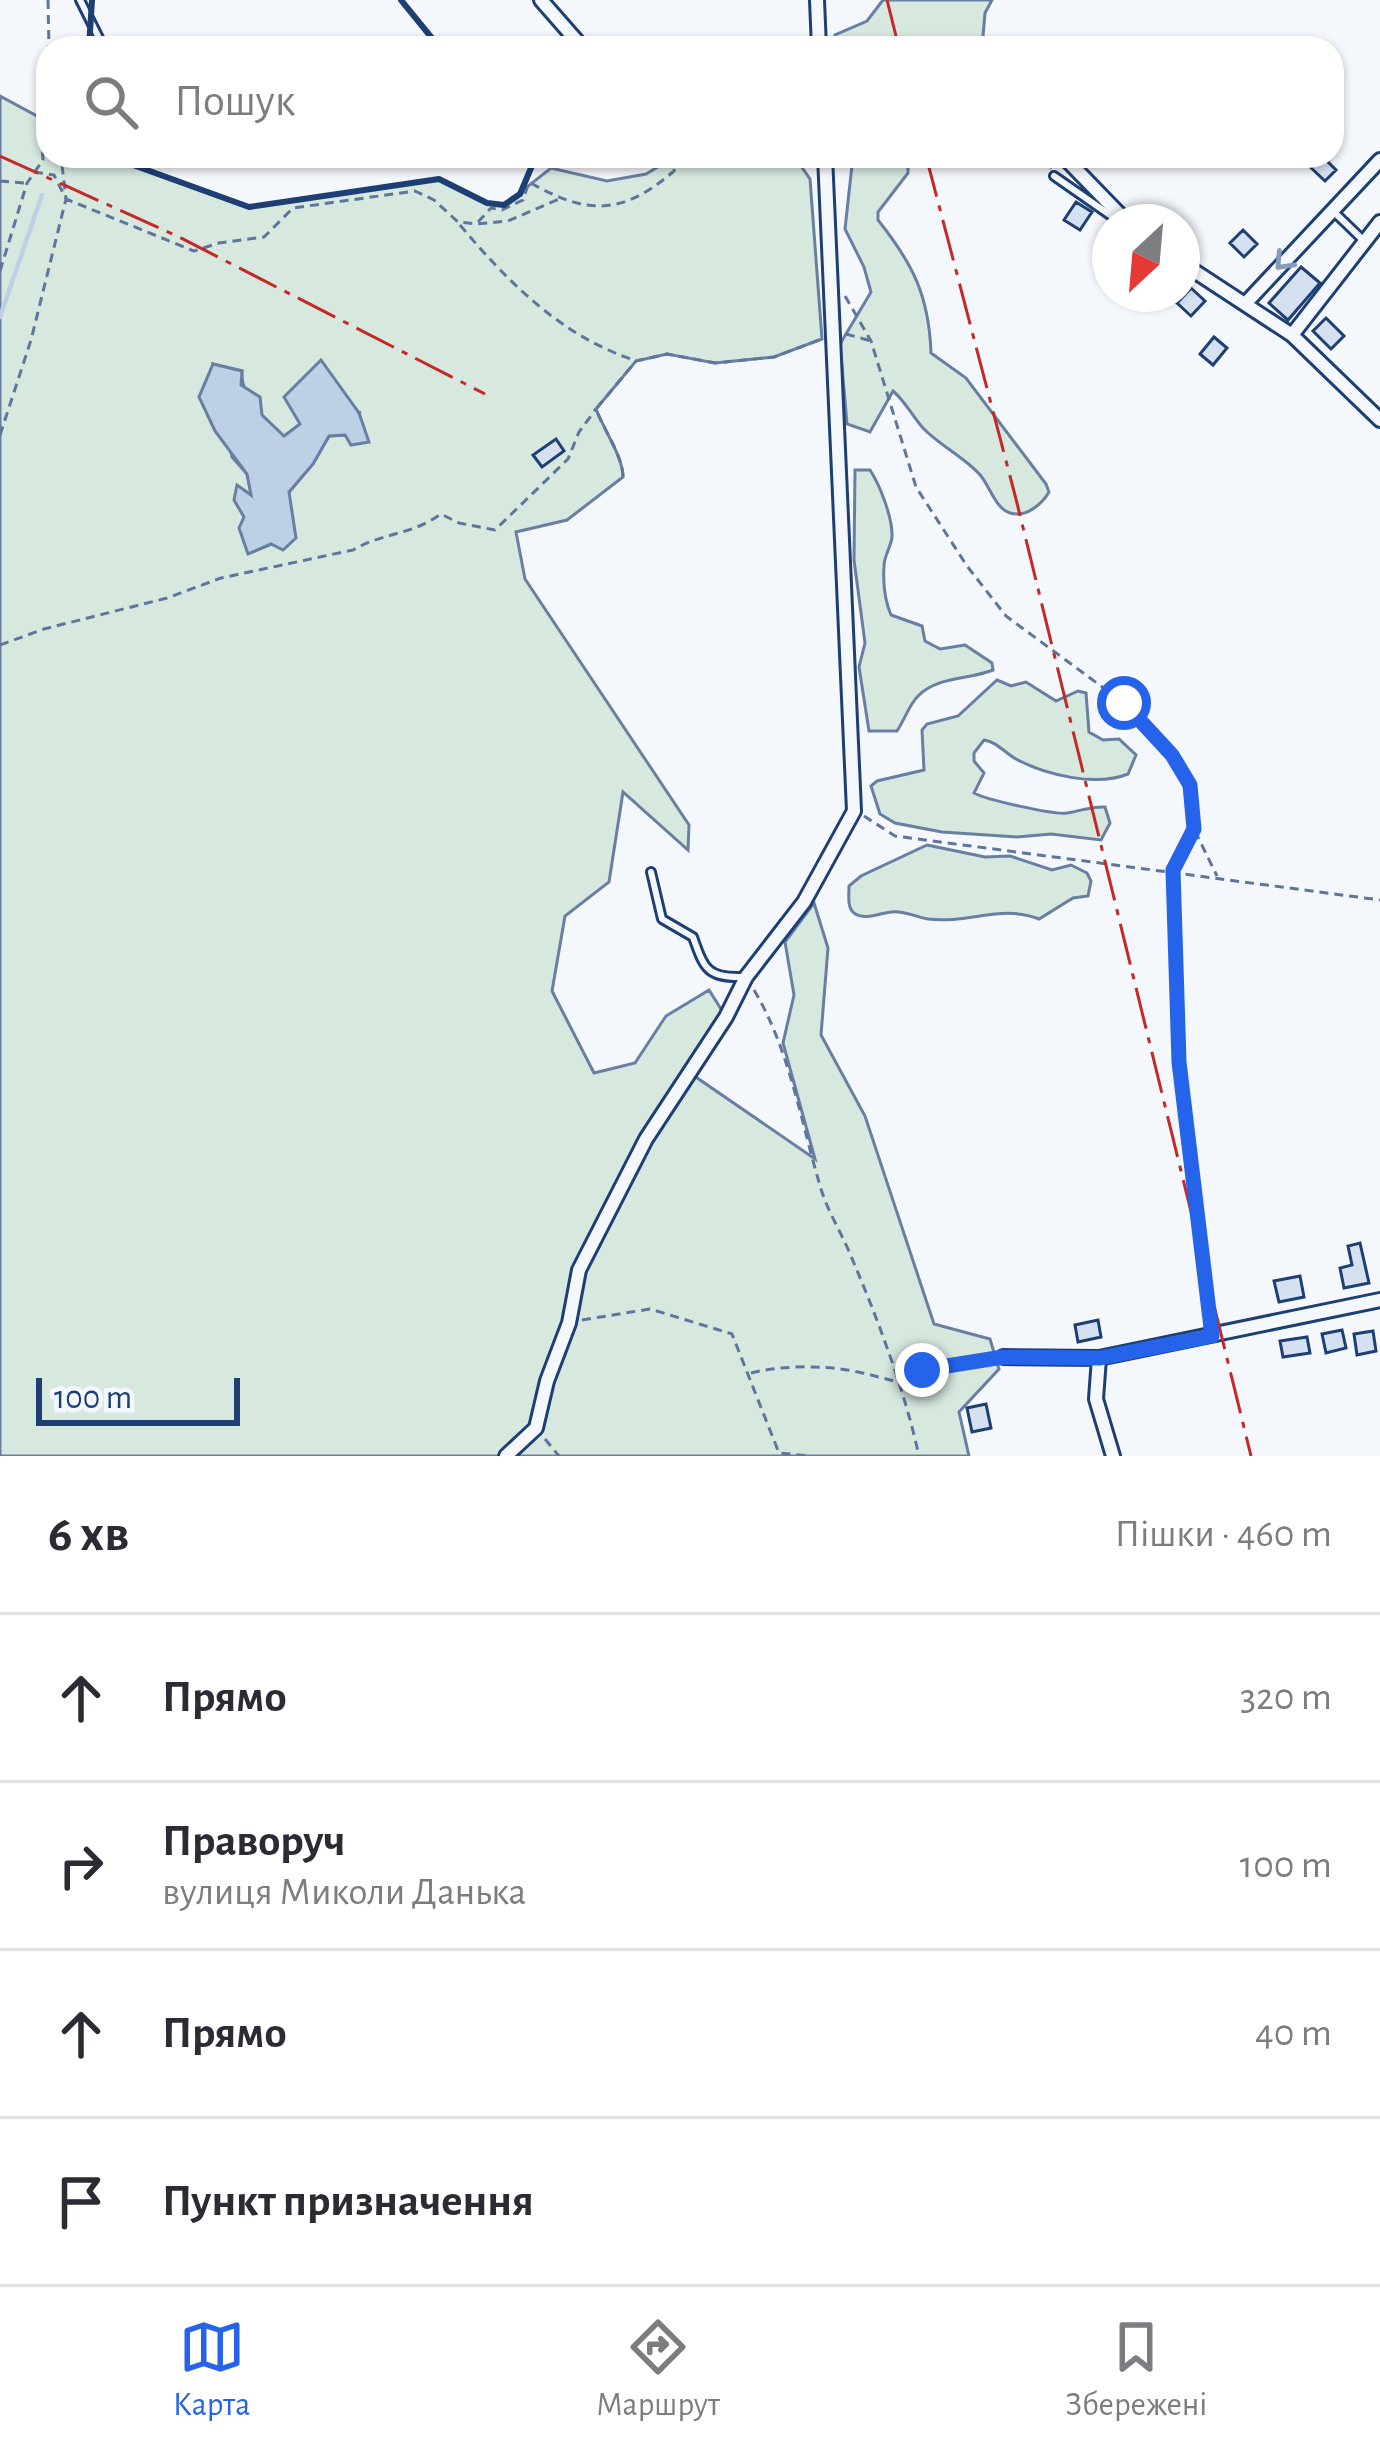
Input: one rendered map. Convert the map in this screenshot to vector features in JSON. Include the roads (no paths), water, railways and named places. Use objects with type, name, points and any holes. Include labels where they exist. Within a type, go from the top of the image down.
[{"type":"street","points":[[541,0],[572,36]]},
{"type":"street","points":[[817,0],[818,36]]},
{"type":"street","points":[[1244,304],[1380,160]]},
{"type":"street","points":[[506,1456],[536,1428],[579,1270],[646,1139],[726,1017],[746,977],[804,902],[854,811],[828,335],[832,274],[826,168]]},
{"type":"street","points":[[1074,168],[1107,204]]},
{"type":"street","points":[[1292,335],[1380,222]]},
{"type":"street","points":[[1200,275],[1292,335],[1380,420]]},
{"type":"street","points":[[1003,1357],[1100,1358],[1380,1300]]},
{"type":"street","points":[[1100,1358],[1096,1399],[1113,1456]]},
{"type":"lane","points":[[80,0],[98,36]]},
{"type":"lane","points":[[1054,176],[1097,204]]},
{"type":"lane","points":[[1332,210],[1365,241]]},
{"type":"lane","points":[[651,872],[662,919],[693,937],[703,965],[721,977],[746,977]]},
{"type":"water","points":[[321,360],[359,413],[369,442],[351,445],[345,435],[329,436],[289,492],[296,538],[283,550],[271,544],[248,554],[239,528],[244,517],[234,500],[237,485],[251,495],[247,474],[215,431],[199,397],[213,364],[242,371],[241,385],[260,397],[262,415],[284,436],[300,424],[284,397]]},
{"type":"waterway","points":[[0,317],[42,195]]}]
